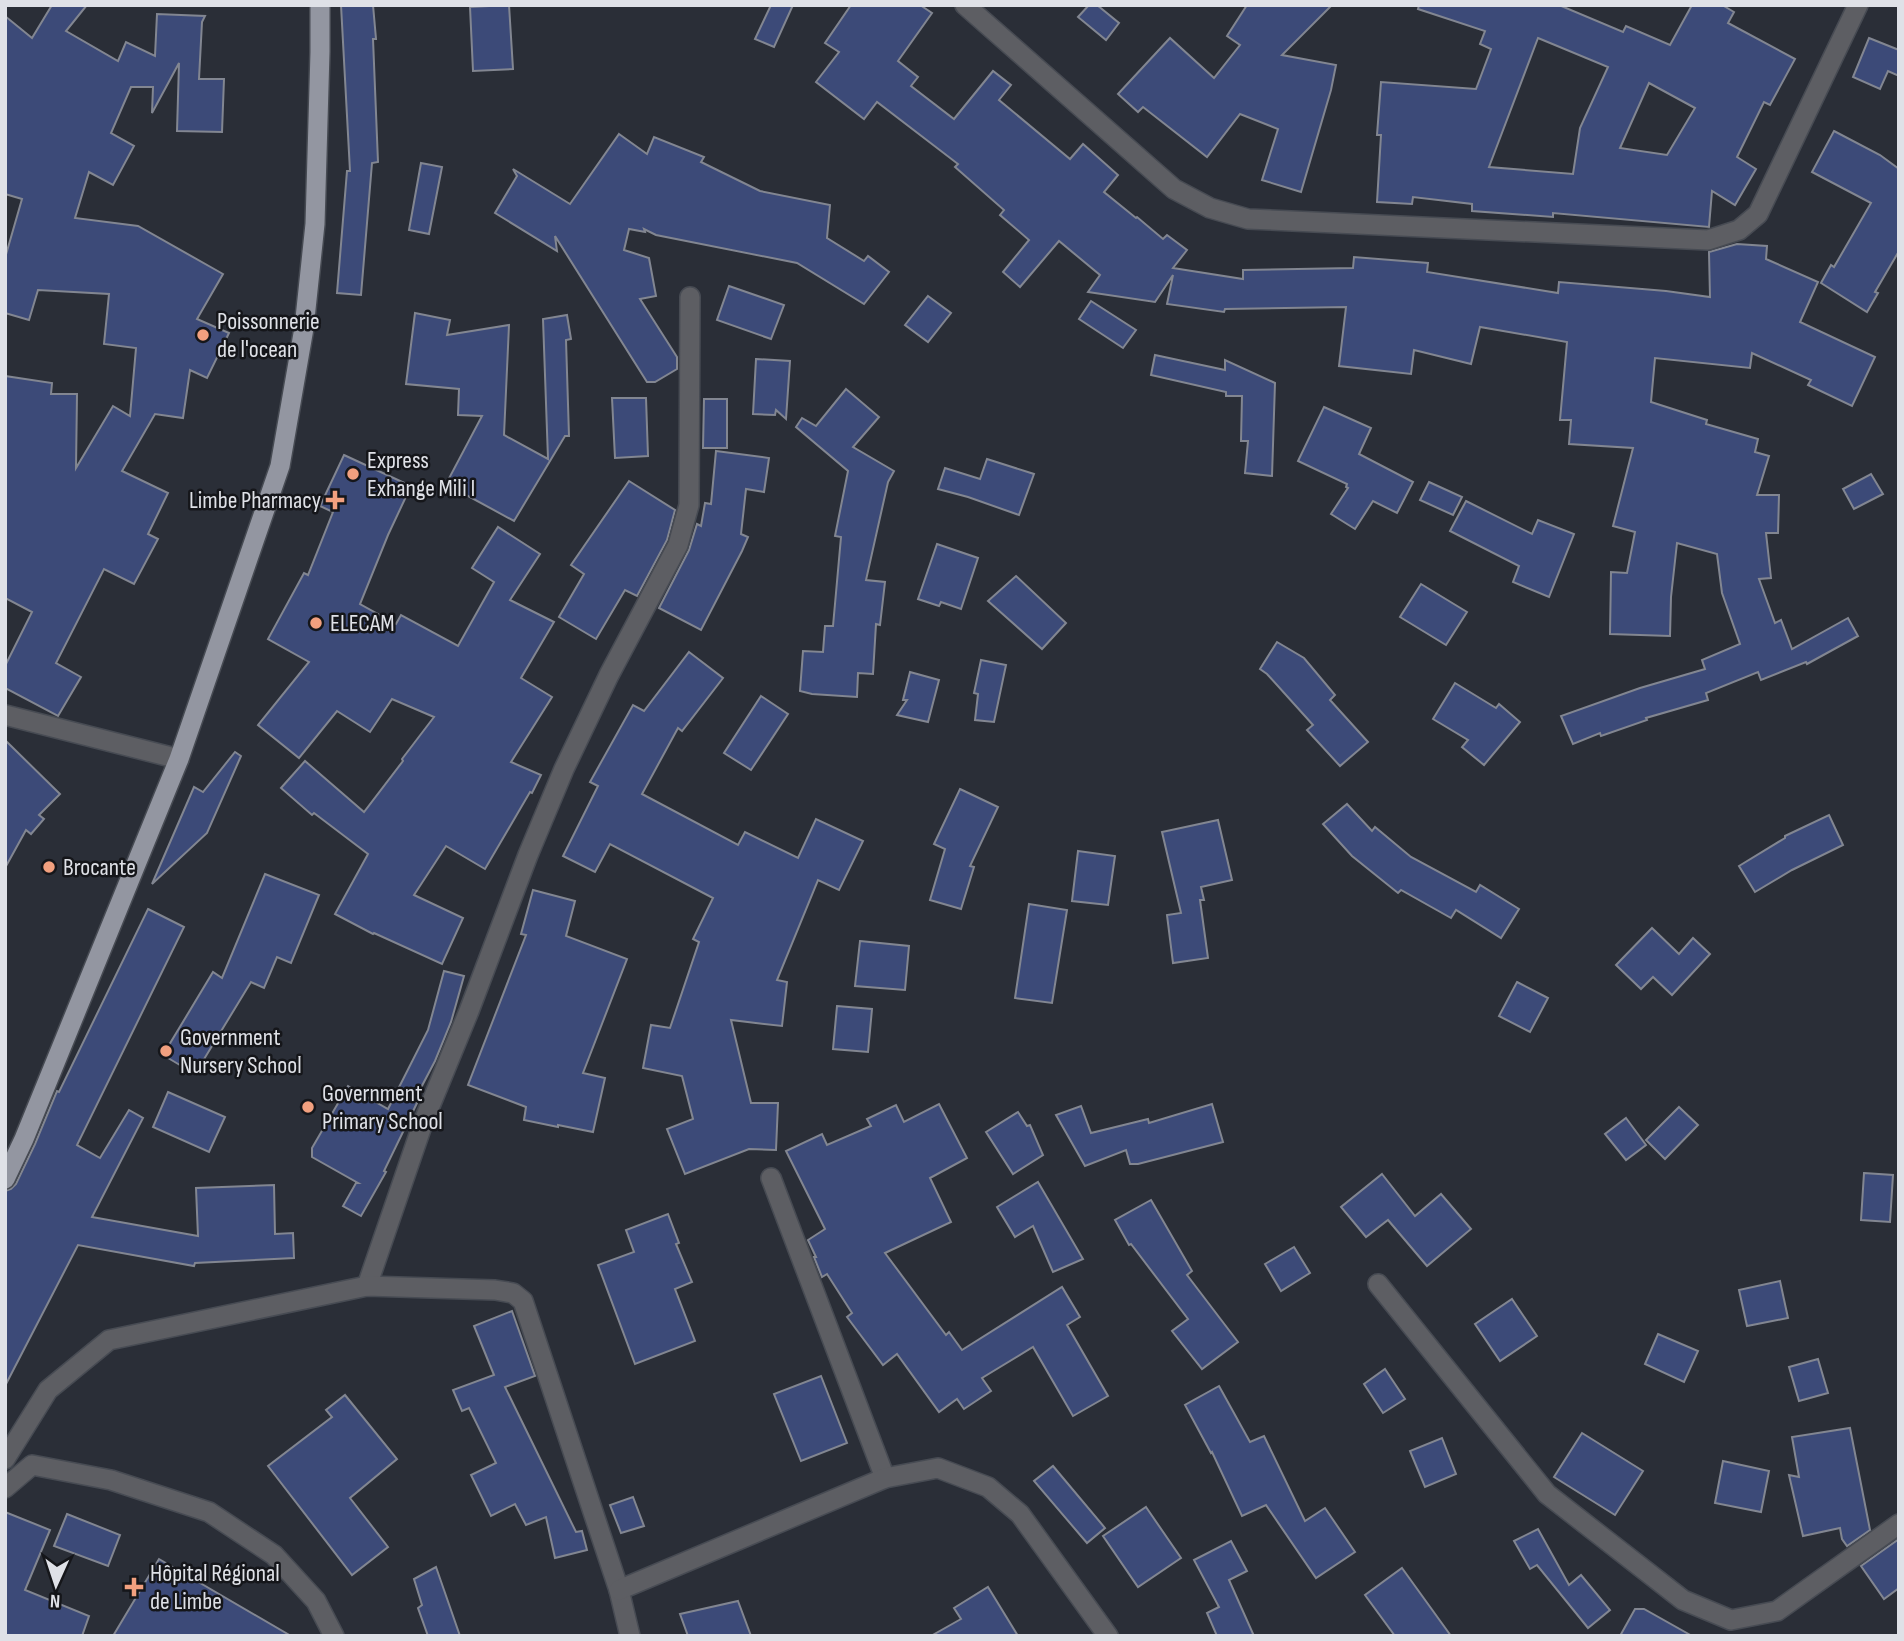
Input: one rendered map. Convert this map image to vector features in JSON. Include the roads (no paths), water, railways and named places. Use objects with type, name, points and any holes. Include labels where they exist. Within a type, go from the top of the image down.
[{"type":"highway","points":[[5,1179],[179,759],[280,466],[304,328],[315,224],[320,5]]},
{"type":"street","points":[[965,5],[1174,189],[1210,208],[1248,219],[1708,240],[1739,230],[1758,214],[1857,5]]},
{"type":"street","points":[[367,1286],[423,1123],[528,855],[575,746],[678,545],[689,505],[690,297]]},
{"type":"street","points":[[5,715],[179,759]]},
{"type":"street","points":[[771,1178],[885,1478]]},
{"type":"street","points":[[1378,1284],[1546,1494],[1683,1600],[1731,1620],[1777,1611],[1899,1524]]},
{"type":"street","points":[[5,1459],[48,1390],[109,1340],[367,1286],[495,1290],[513,1293],[523,1300],[619,1590],[630,1636]]},
{"type":"street","points":[[5,1488],[32,1465],[111,1480],[208,1512],[274,1555],[316,1601],[334,1636]]},
{"type":"street","points":[[619,1590],[885,1478],[938,1468],[988,1487],[1020,1514],[1108,1636]]},
{"type":"place","name":"Poissonnerie de l'ocean","points":[[203,335]]},
{"type":"place","name":"Express Exhange Mili I","points":[[353,474]]},
{"type":"place","name":"Limbe Pharmacy","points":[[335,500]]},
{"type":"place","name":"ELECAM","points":[[316,623]]},
{"type":"place","name":"Brocante","points":[[49,867]]},
{"type":"place","name":"Government Nursery School","points":[[166,1051]]},
{"type":"place","name":"Government Primary School","points":[[308,1107]]},
{"type":"place","name":"Hôpital Régional de Limbe","points":[[134,1587]]}]
